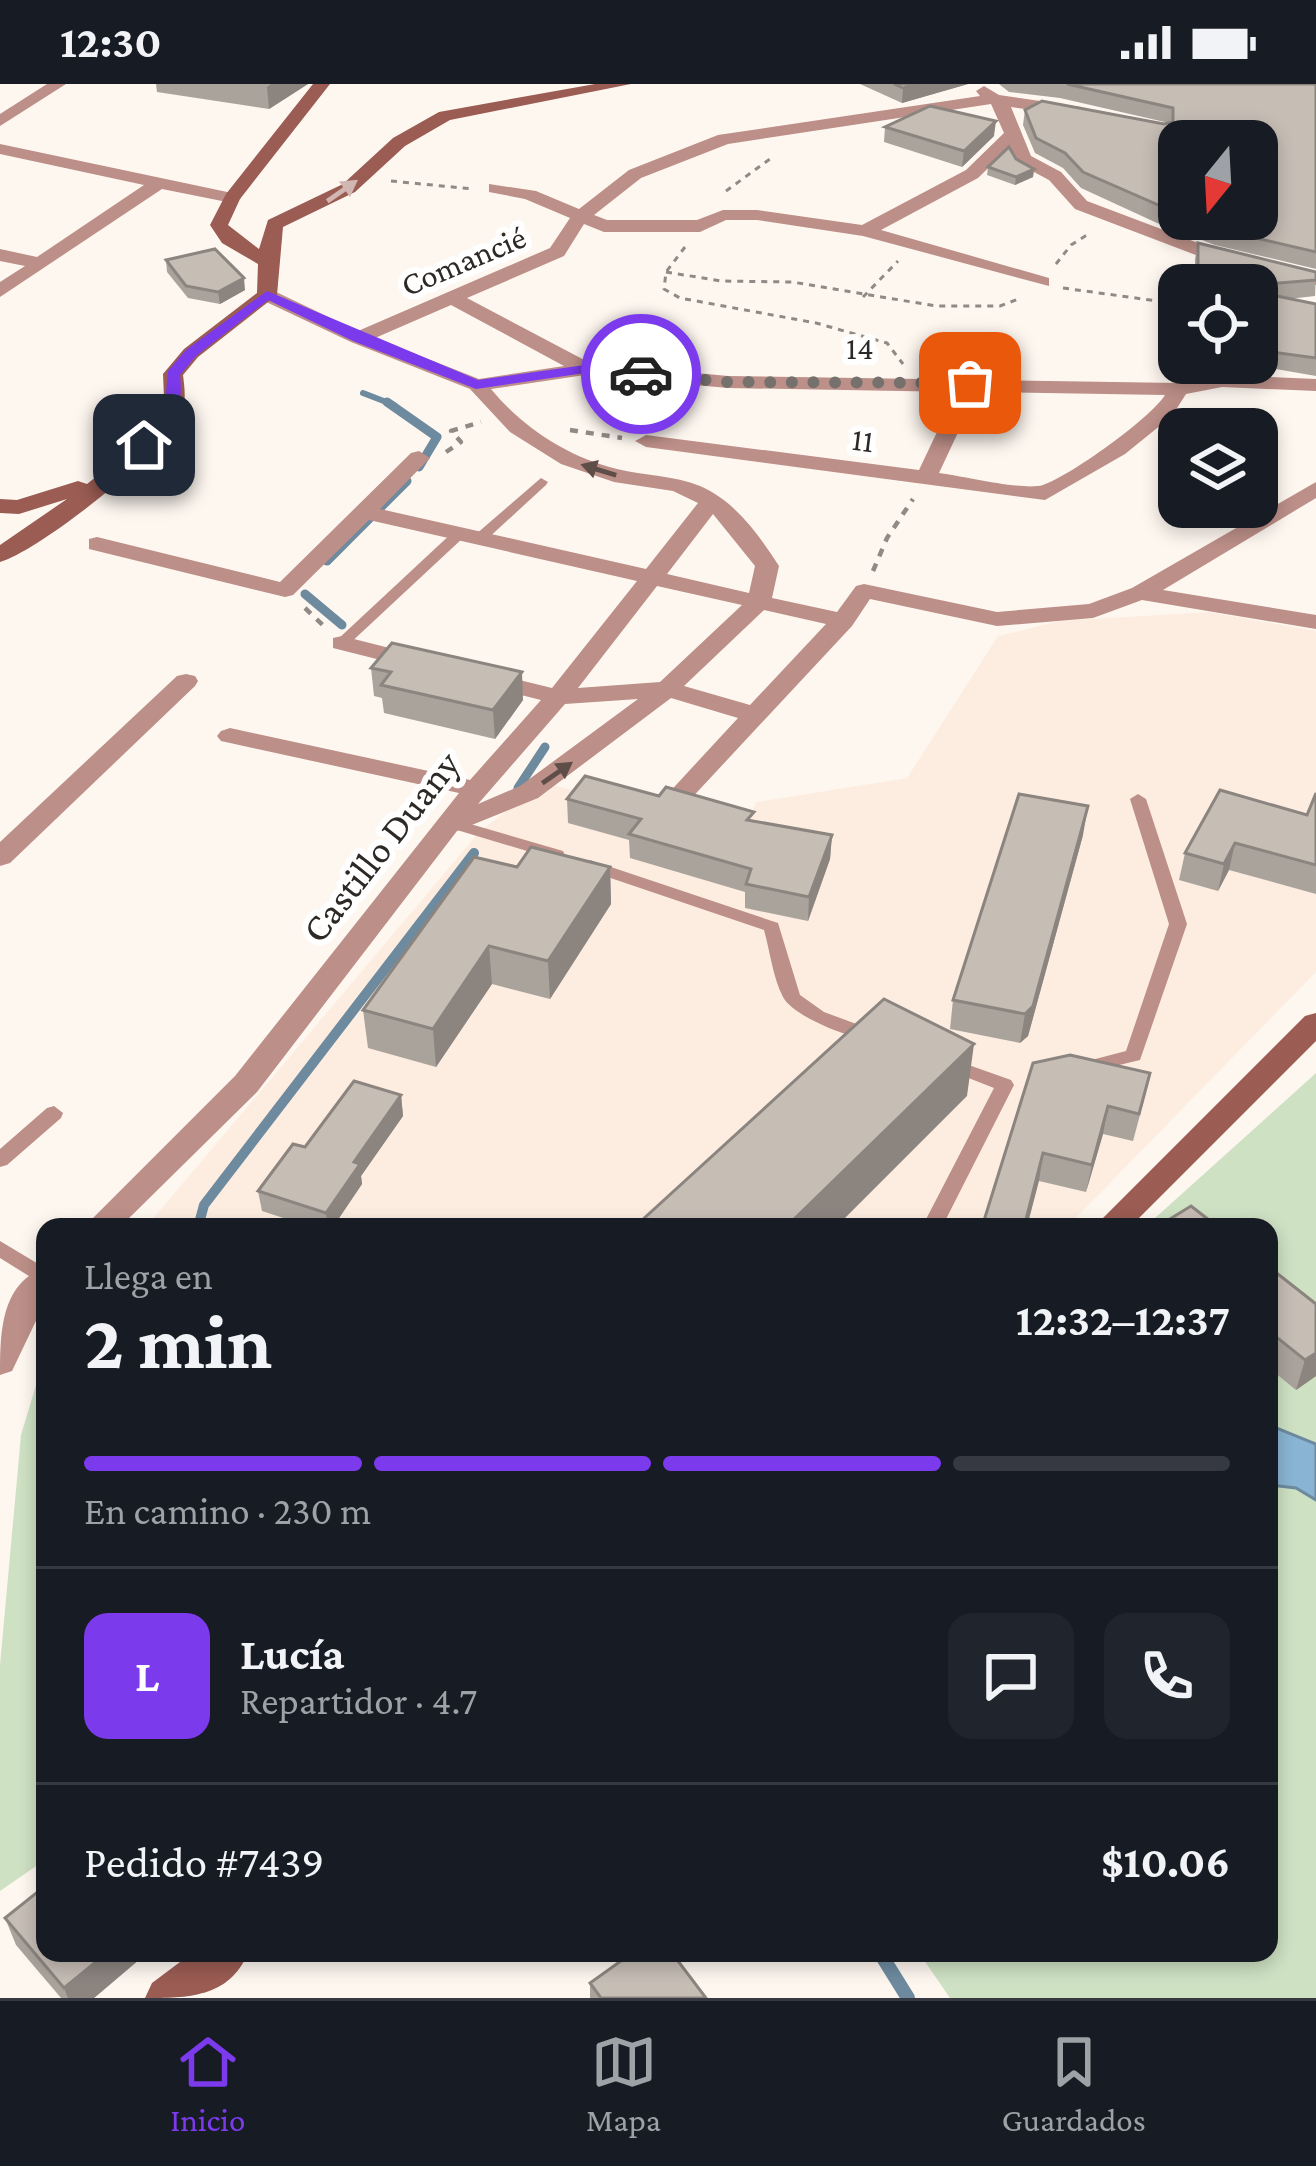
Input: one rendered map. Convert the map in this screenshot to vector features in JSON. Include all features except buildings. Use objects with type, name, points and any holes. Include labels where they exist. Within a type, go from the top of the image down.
[{"type":"main road","points":[[272,264],[229,239],[219,225],[232,198],[322,84]]},
{"type":"main road","points":[[0,555],[121,467],[167,422],[176,399],[173,374],[191,353],[267,295],[272,264],[269,234],[275,224],[349,188],[418,127],[445,116],[623,84]]},
{"type":"main road","points":[[0,506],[19,507],[58,497],[121,467]]},
{"type":"main road","points":[[1119,1218],[1316,1023]]},
{"type":"main road","points":[[166,1998],[215,1962]]},
{"type":"street","points":[[0,122],[58,84]]},
{"type":"street","points":[[976,84],[1002,105],[1023,159],[1055,176],[1082,205],[1252,263],[1316,279]]},
{"type":"street","name":"Comancié","points":[[358,338],[562,249],[580,217],[635,174],[724,139],[994,99],[1095,115]]},
{"type":"street","points":[[865,230],[972,174],[1012,135]]},
{"type":"street","points":[[0,149],[232,198]]},
{"type":"street","points":[[0,291],[156,185]]},
{"type":"street","points":[[495,188],[530,195],[604,226],[700,226],[723,215],[758,215],[865,230],[1042,282]]},
{"type":"street","points":[[1252,263],[1308,254]]},
{"type":"street","points":[[0,256],[39,263]]},
{"type":"street","name":"Comancié","points":[[267,295],[476,385]]},
{"type":"street","points":[[450,297],[585,369]]},
{"type":"street","name":"14","points":[[476,385],[585,369],[728,382],[1179,389],[1222,382],[1316,386]]},
{"type":"street","points":[[925,480],[970,383]]},
{"type":"street","points":[[453,824],[530,792],[667,689],[759,602],[767,566],[751,538],[710,503],[684,487],[605,473],[560,456],[503,416],[476,385]]},
{"type":"street","name":"11","points":[[646,441],[1045,493],[1165,412],[1179,389]]},
{"type":"street","points":[[97,544],[285,590],[376,515],[419,458]]},
{"type":"street","points":[[676,798],[843,621],[864,591],[998,619],[1093,611],[1140,593],[1316,489]]},
{"type":"street","name":"Castillo Duany","points":[[109,1218],[246,1084],[476,789],[558,698],[710,503]]},
{"type":"street","points":[[376,515],[843,621]]},
{"type":"street","points":[[1140,593],[1316,622]]},
{"type":"street","points":[[342,643],[558,698],[667,689],[752,714]]},
{"type":"street","points":[[0,857],[186,681]]},
{"type":"street","points":[[230,736],[476,789]]},
{"type":"street","points":[[0,1361],[36,1290]]},
{"type":"lane","points":[[342,643],[541,482]]},
{"type":"lane","points":[[1070,1070],[1134,1056],[1178,924],[1138,799]]},
{"type":"lane","points":[[453,824],[772,927],[792,998],[818,1016],[902,1047]]},
{"type":"lane","points":[[922,1054],[1005,1085],[1027,1080]]},
{"type":"lane","points":[[937,1218],[1005,1085]]},
{"type":"lane","points":[[0,1160],[54,1113]]},
{"type":"lane","points":[[0,1248],[36,1274]]},
{"type":"path","points":[[723,215],[706,206],[810,128]]},
{"type":"path","points":[[382,179],[467,190]]},
{"type":"path","points":[[666,272],[744,283],[760,279],[833,287],[863,297],[969,308],[1015,303],[1042,282],[1070,244],[1114,219]]},
{"type":"path","points":[[700,226],[666,272],[664,289],[680,298],[816,322],[887,343],[913,383]]},
{"type":"path","points":[[863,297],[893,265],[922,245]]},
{"type":"path","points":[[1042,282],[1158,302]]},
{"type":"path","points":[[452,451],[461,442],[451,431],[503,416]]},
{"type":"path","points":[[562,429],[646,441]]},
{"type":"path","points":[[864,591],[886,538],[925,480]]},
{"type":"path","points":[[285,590],[342,643]]},
{"type":"shaded area","points":[[1209,612],[1316,631],[1316,972],[1076,1218],[154,1218],[480,831],[544,783],[741,831],[757,802],[907,778],[998,636],[1060,621]]},
{"type":"green space","points":[[1316,1073],[1316,1444],[1278,1429],[1278,1218],[1155,1218]]},
{"type":"green space","points":[[36,1385],[36,1866],[0,1891],[0,1665],[21,1435]]},
{"type":"green space","points":[[1278,1486],[1296,1488],[1316,1500],[1316,1998],[950,1998],[925,1962],[1278,1962]]},
{"type":"water","points":[[1278,1429],[1316,1444],[1316,1500],[1296,1488],[1278,1486]]},
{"type":"waterway","points":[[363,393],[388,403]]},
{"type":"waterway","points":[[388,403],[394,405]]},
{"type":"waterway","points":[[388,403],[437,437],[419,467]]},
{"type":"waterway","points":[[327,561],[407,481]]},
{"type":"waterway","points":[[305,594],[342,625]]},
{"type":"waterway","points":[[518,788],[545,747]]},
{"type":"waterway","points":[[200,1218],[204,1205],[474,853]]},
{"type":"waterway","points":[[886,1962],[908,1998]]},
{"type":"way so far","points":[[641,374],[728,382],[970,383]]},
{"type":"route","points":[[144,445],[167,422],[176,399],[173,374],[191,353],[267,295],[476,385],[585,369],[641,374]]}]
